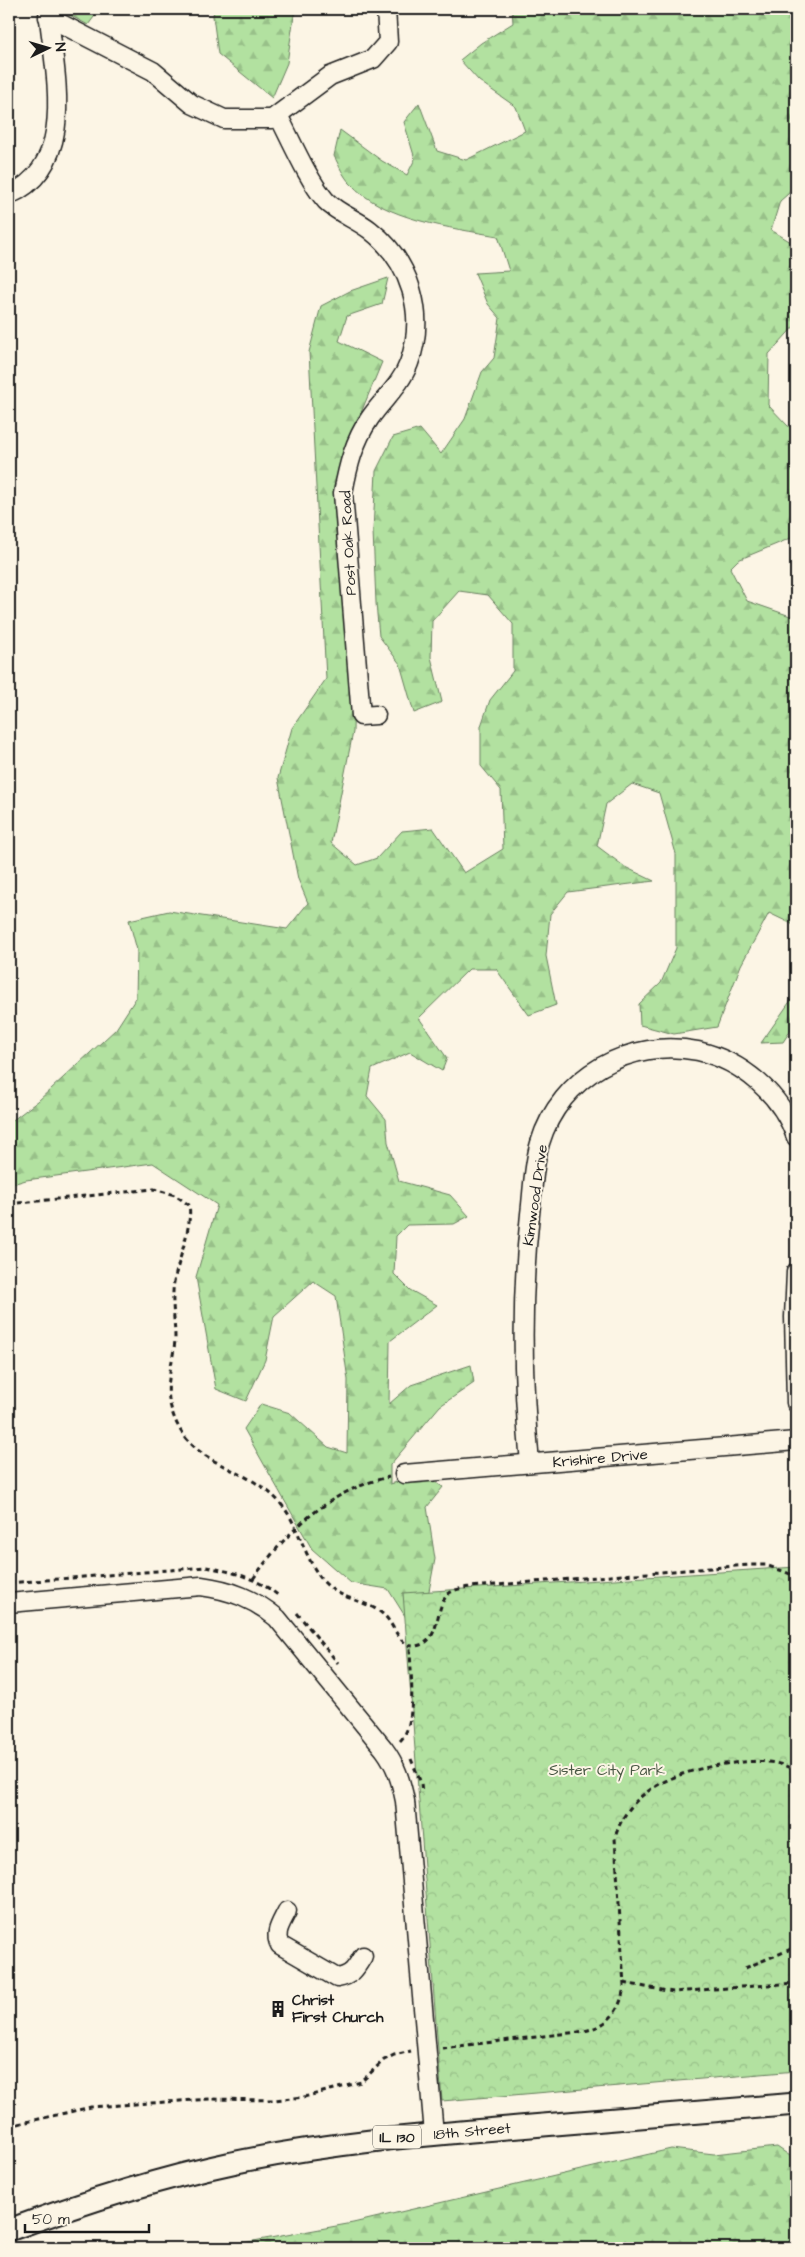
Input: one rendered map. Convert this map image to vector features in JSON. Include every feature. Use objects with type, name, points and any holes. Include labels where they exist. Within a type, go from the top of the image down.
[{"type":"main road","name":"18th Street","points":[[9,2230],[75,2206],[153,2182],[232,2163],[308,2149],[434,2134],[796,2104]]},
{"type":"street","points":[[48,13],[153,72],[192,104],[224,119],[272,119],[330,76],[372,59],[388,42],[386,9]]},
{"type":"street","points":[[9,195],[28,183],[43,167],[56,133],[57,110],[48,13]]},
{"type":"street","name":"Post Oak Road","points":[[278,115],[326,200],[339,212],[369,229],[384,242],[398,258],[408,278],[415,299],[417,323],[415,344],[409,363],[399,383],[370,418],[356,442],[348,467],[344,493],[344,517],[361,716],[376,715]]},
{"type":"street","name":"Kimwood Drive","points":[[530,1463],[524,1370],[524,1302],[528,1236],[535,1166],[540,1142],[561,1102],[577,1084],[596,1069],[616,1058],[647,1050],[687,1049],[709,1053],[732,1063],[753,1076],[772,1095],[786,1114],[796,1137]]},
{"type":"street","points":[[796,1272],[794,1326],[796,1403]]},
{"type":"street","name":"Krishire Drive","points":[[404,1474],[796,1441]]},
{"type":"street","points":[[9,1603],[201,1586],[222,1589],[243,1596],[262,1605],[278,1618],[384,1748],[394,1762],[400,1779],[406,1819],[435,2048],[434,2134]]},
{"type":"street","points":[[287,1911],[277,1932],[276,1938],[280,1945],[337,1978],[346,1977],[354,1971],[363,1956]]},
{"type":"path","points":[[9,1204],[154,1189],[175,1195],[189,1205],[189,1222],[174,1285],[174,1339],[168,1387],[173,1412],[188,1442],[197,1452],[242,1476],[277,1500],[296,1527],[316,1572],[326,1584],[341,1596],[379,1611],[390,1622],[403,1642],[410,1646],[425,1643],[432,1636],[445,1599],[451,1592],[470,1587],[748,1564],[766,1565],[796,1576]]},
{"type":"path","points":[[253,1579],[268,1558],[296,1527],[317,1510],[343,1493],[375,1480],[404,1474]]},
{"type":"path","points":[[9,1583],[206,1567],[233,1572],[253,1579],[286,1602]]},
{"type":"path","points":[[291,1606],[339,1665]]},
{"type":"path","points":[[394,1733],[402,1743],[411,1714],[410,1646]]},
{"type":"path","points":[[410,1756],[421,1783],[423,1803]]},
{"type":"path","points":[[9,2126],[91,2107],[210,2099],[273,2100],[304,2097],[361,2082],[394,2055],[435,2048],[592,2030],[616,2012],[622,2001],[624,1983],[615,1838],[619,1824],[626,1812],[651,1789],[693,1769],[755,1760],[774,1763],[796,1771]]},
{"type":"path","points":[[794,1856],[796,1862]]},
{"type":"path","points":[[744,1968],[796,1947]]},
{"type":"path","points":[[624,1983],[673,1992],[796,1983]]},
{"type":"path","points":[[435,2048],[442,2038]]},
{"type":"green space","points":[[64,9],[100,9],[88,25],[66,13]]},
{"type":"green space","points":[[214,9],[295,9],[287,63],[272,98],[218,54],[213,16]]},
{"type":"green space","points":[[512,9],[796,9],[796,187],[780,201],[771,230],[796,245],[796,324],[769,354],[768,405],[788,426],[796,428],[796,536],[738,560],[730,568],[747,601],[796,618],[796,926],[769,913],[741,965],[717,1027],[674,1034],[640,1025],[639,1004],[661,983],[676,948],[676,854],[659,793],[632,784],[606,804],[597,846],[625,867],[654,881],[568,892],[550,914],[546,956],[556,1005],[529,1015],[496,969],[469,969],[419,1018],[447,1058],[442,1071],[410,1052],[372,1069],[367,1096],[386,1119],[388,1142],[399,1181],[450,1195],[469,1216],[454,1224],[407,1225],[396,1236],[394,1274],[410,1290],[437,1305],[390,1341],[389,1404],[411,1385],[471,1365],[474,1383],[440,1406],[390,1465],[390,1484],[424,1475],[443,1487],[427,1507],[435,1559],[429,1591],[410,1624],[388,1589],[351,1583],[312,1549],[244,1429],[261,1404],[290,1413],[328,1447],[347,1453],[348,1380],[336,1296],[313,1281],[274,1316],[265,1360],[246,1401],[216,1389],[196,1277],[217,1205],[153,1163],[26,1180],[9,1185],[9,1123],[38,1101],[116,1029],[136,998],[137,950],[129,920],[169,911],[287,929],[308,903],[298,879],[278,778],[292,728],[326,679],[309,352],[321,306],[350,291],[388,278],[382,304],[347,316],[339,341],[382,362],[343,456],[354,678],[353,732],[331,843],[357,865],[377,858],[402,831],[433,828],[464,873],[503,849],[501,790],[481,766],[481,726],[490,700],[513,671],[513,624],[488,595],[459,591],[432,621],[431,657],[442,702],[414,713],[400,664],[379,636],[373,531],[376,471],[393,437],[420,429],[441,454],[465,419],[482,372],[494,358],[500,318],[488,304],[475,273],[509,271],[498,236],[460,230],[419,220],[380,206],[364,196],[350,183],[334,156],[340,130],[382,161],[407,175],[415,159],[404,122],[419,103],[437,151],[466,160],[525,131],[516,107],[479,81],[460,60],[481,43],[513,23]]},
{"type":"green space","points":[[796,993],[796,1022],[783,1042],[761,1043]]},
{"type":"green space","name":"Sister City Park","points":[[796,1567],[796,2071],[442,2101],[403,1593]]},
{"type":"green space","points":[[777,2147],[796,2160],[796,2248],[215,2248],[353,2223],[671,2149],[714,2154]]},
{"type":"place","name":"Christ First Church","points":[[278,2009]]}]
